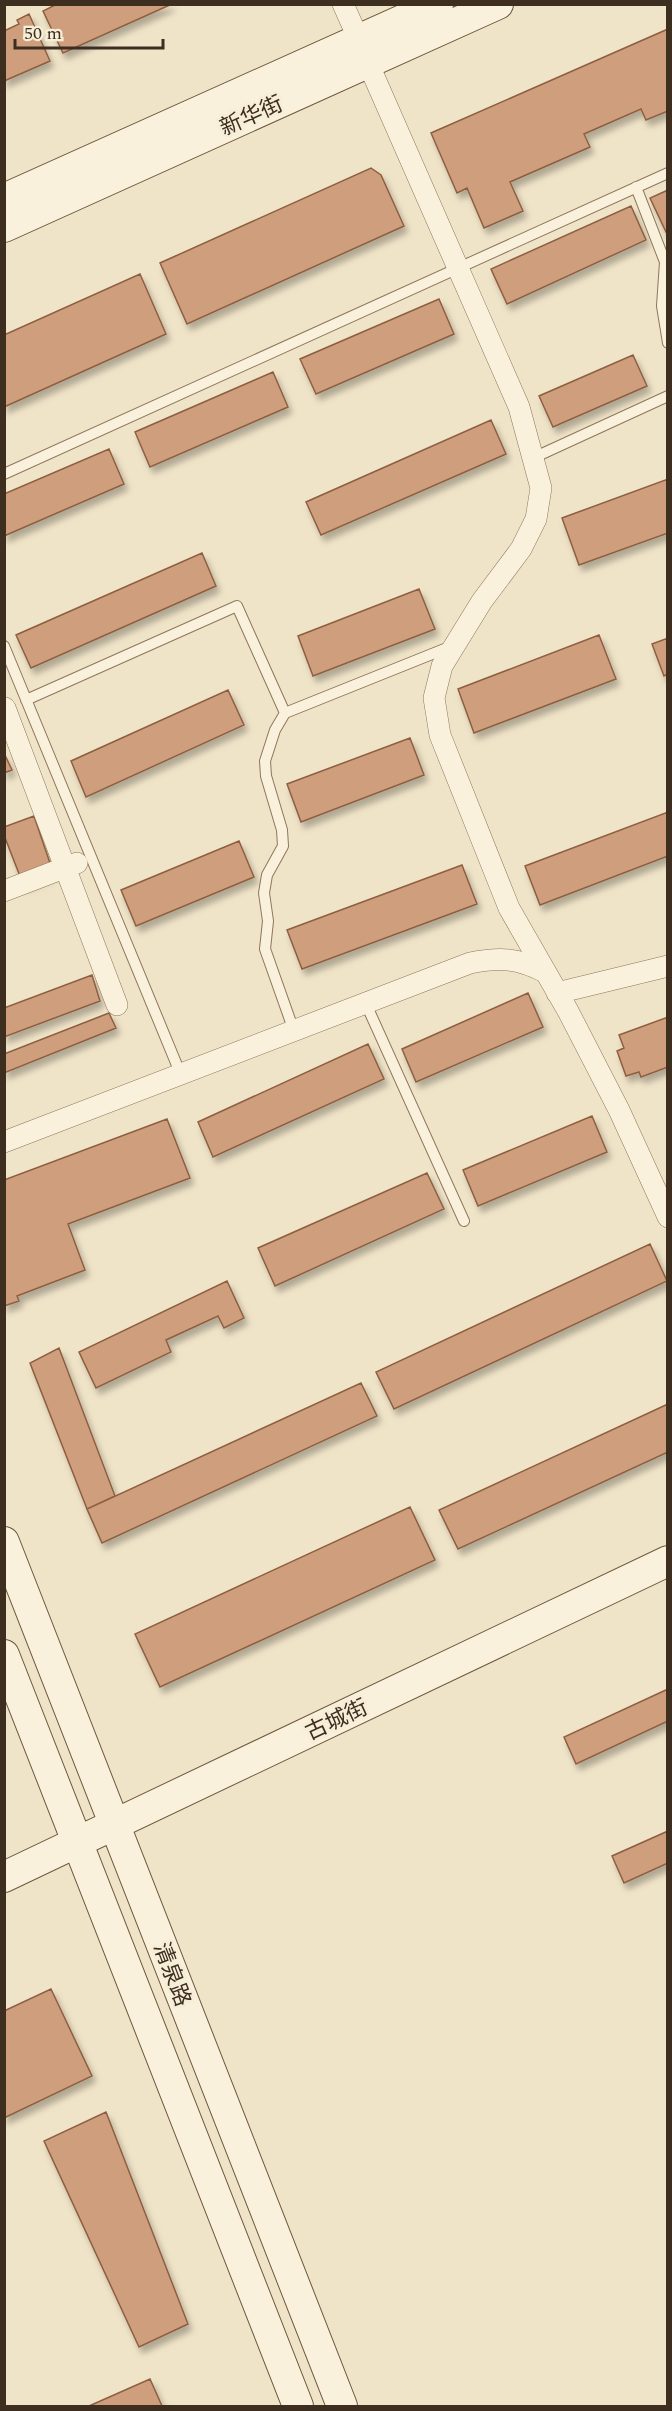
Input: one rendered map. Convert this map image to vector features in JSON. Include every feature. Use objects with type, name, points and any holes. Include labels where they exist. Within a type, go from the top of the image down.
[{"type":"street","points":[[343,4],[519,407],[541,488],[536,519],[521,549],[482,601],[442,666],[434,698],[440,735],[509,908],[546,972],[619,1110],[668,1217]]},
{"type":"street","name":"新华街","points":[[4,227],[363,52],[438,4]]},
{"type":"street","name":"新华街","points":[[4,199],[363,52],[498,4]]},
{"type":"street","points":[[5,708],[71,866],[117,1005]]},
{"type":"street","points":[[4,891],[71,866]]},
{"type":"street","points":[[4,1142],[470,963],[493,959],[523,961],[546,972]]},
{"type":"street","points":[[557,993],[668,966]]},
{"type":"street","name":"清泉路","points":[[4,1542],[342,2406]]},
{"type":"street","name":"古城街","points":[[4,1877],[668,1561]]},
{"type":"street","name":"清泉路","points":[[4,1655],[298,2406]]},
{"type":"lane","points":[[4,474],[668,173]]},
{"type":"lane","points":[[636,187],[665,262],[662,306],[668,343]]},
{"type":"lane","points":[[533,458],[668,396]]},
{"type":"lane","points":[[26,699],[237,606],[285,712]]},
{"type":"lane","points":[[294,1031],[265,949],[268,921],[264,894],[267,875],[283,846],[282,830],[266,776],[266,761],[275,730],[285,712],[455,645]]},
{"type":"lane","points":[[4,646],[181,1075]]},
{"type":"lane","points":[[366,1004],[464,1221]]},
{"type":"building","points":[[57,4],[172,4],[63,53],[43,11]]},
{"type":"building","points":[[29,14],[50,61],[4,81],[4,31],[19,24],[17,20]]},
{"type":"building","points":[[668,29],[668,111],[646,120],[641,109],[584,134],[590,147],[510,182],[523,211],[484,228],[467,188],[457,193],[431,133]]},
{"type":"building","points":[[371,168],[381,175],[404,226],[187,324],[160,263]]},
{"type":"building","points":[[668,190],[668,231],[666,232],[650,198]]},
{"type":"building","points":[[631,206],[646,240],[507,304],[491,269]]},
{"type":"building","points":[[140,274],[166,334],[4,407],[4,335]]},
{"type":"building","points":[[439,299],[454,334],[316,394],[300,359]]},
{"type":"building","points":[[633,355],[647,386],[553,427],[539,396]]},
{"type":"building","points":[[273,372],[288,407],[150,467],[135,432]]},
{"type":"building","points":[[491,420],[506,454],[321,535],[306,502]]},
{"type":"building","points":[[109,449],[124,484],[4,536],[4,494]]},
{"type":"building","points":[[668,479],[668,533],[579,565],[562,518]]},
{"type":"building","points":[[202,553],[216,586],[31,668],[16,635]]},
{"type":"building","points":[[419,589],[435,629],[313,676],[298,636]]},
{"type":"building","points":[[599,635],[616,679],[474,733],[458,689]]},
{"type":"building","points":[[668,638],[668,674],[664,676],[652,644]]},
{"type":"building","points":[[228,690],[244,725],[86,797],[71,761]]},
{"type":"building","points":[[410,738],[424,775],[301,822],[287,784]]},
{"type":"building","points":[[4,753],[12,770],[4,773]]},
{"type":"building","points":[[668,812],[668,856],[540,905],[525,866]]},
{"type":"building","points":[[34,816],[53,872],[23,884],[4,835],[4,827]]},
{"type":"building","points":[[239,841],[254,877],[136,926],[121,890]]},
{"type":"building","points":[[462,865],[477,904],[302,969],[287,930]]},
{"type":"building","points":[[92,975],[100,1001],[4,1037],[4,1008]]},
{"type":"building","points":[[528,993],[543,1027],[416,1082],[402,1049]]},
{"type":"building","points":[[109,1013],[116,1028],[4,1073],[4,1054]]},
{"type":"building","points":[[668,1017],[668,1067],[641,1077],[639,1072],[626,1076],[617,1051],[624,1048],[619,1035]]},
{"type":"building","points":[[368,1044],[384,1079],[213,1157],[198,1122]]},
{"type":"building","points":[[592,1116],[607,1152],[478,1206],[463,1170]]},
{"type":"building","points":[[167,1119],[190,1178],[68,1224],[85,1270],[17,1296],[19,1301],[4,1306],[4,1180]]},
{"type":"building","points":[[427,1173],[444,1209],[275,1286],[258,1248]]},
{"type":"building","points":[[650,1244],[667,1281],[394,1409],[376,1372]]},
{"type":"building","points":[[227,1281],[244,1318],[224,1328],[218,1316],[166,1340],[171,1352],[96,1388],[79,1352]]},
{"type":"building","points":[[59,1348],[115,1496],[87,1509],[30,1363]]},
{"type":"building","points":[[361,1383],[377,1416],[102,1543],[87,1509]]},
{"type":"building","points":[[668,1404],[668,1452],[458,1549],[439,1510]]},
{"type":"building","points":[[410,1507],[435,1560],[160,1687],[135,1634]]},
{"type":"building","points":[[668,1689],[668,1721],[576,1764],[564,1737]]},
{"type":"building","points":[[668,1831],[668,1863],[624,1883],[612,1856]]},
{"type":"building","points":[[51,1989],[92,2076],[4,2118],[4,2011]]},
{"type":"building","points":[[106,2112],[188,2324],[139,2347],[44,2141]]},
{"type":"building","points":[[150,2379],[162,2406],[89,2406]]}]
